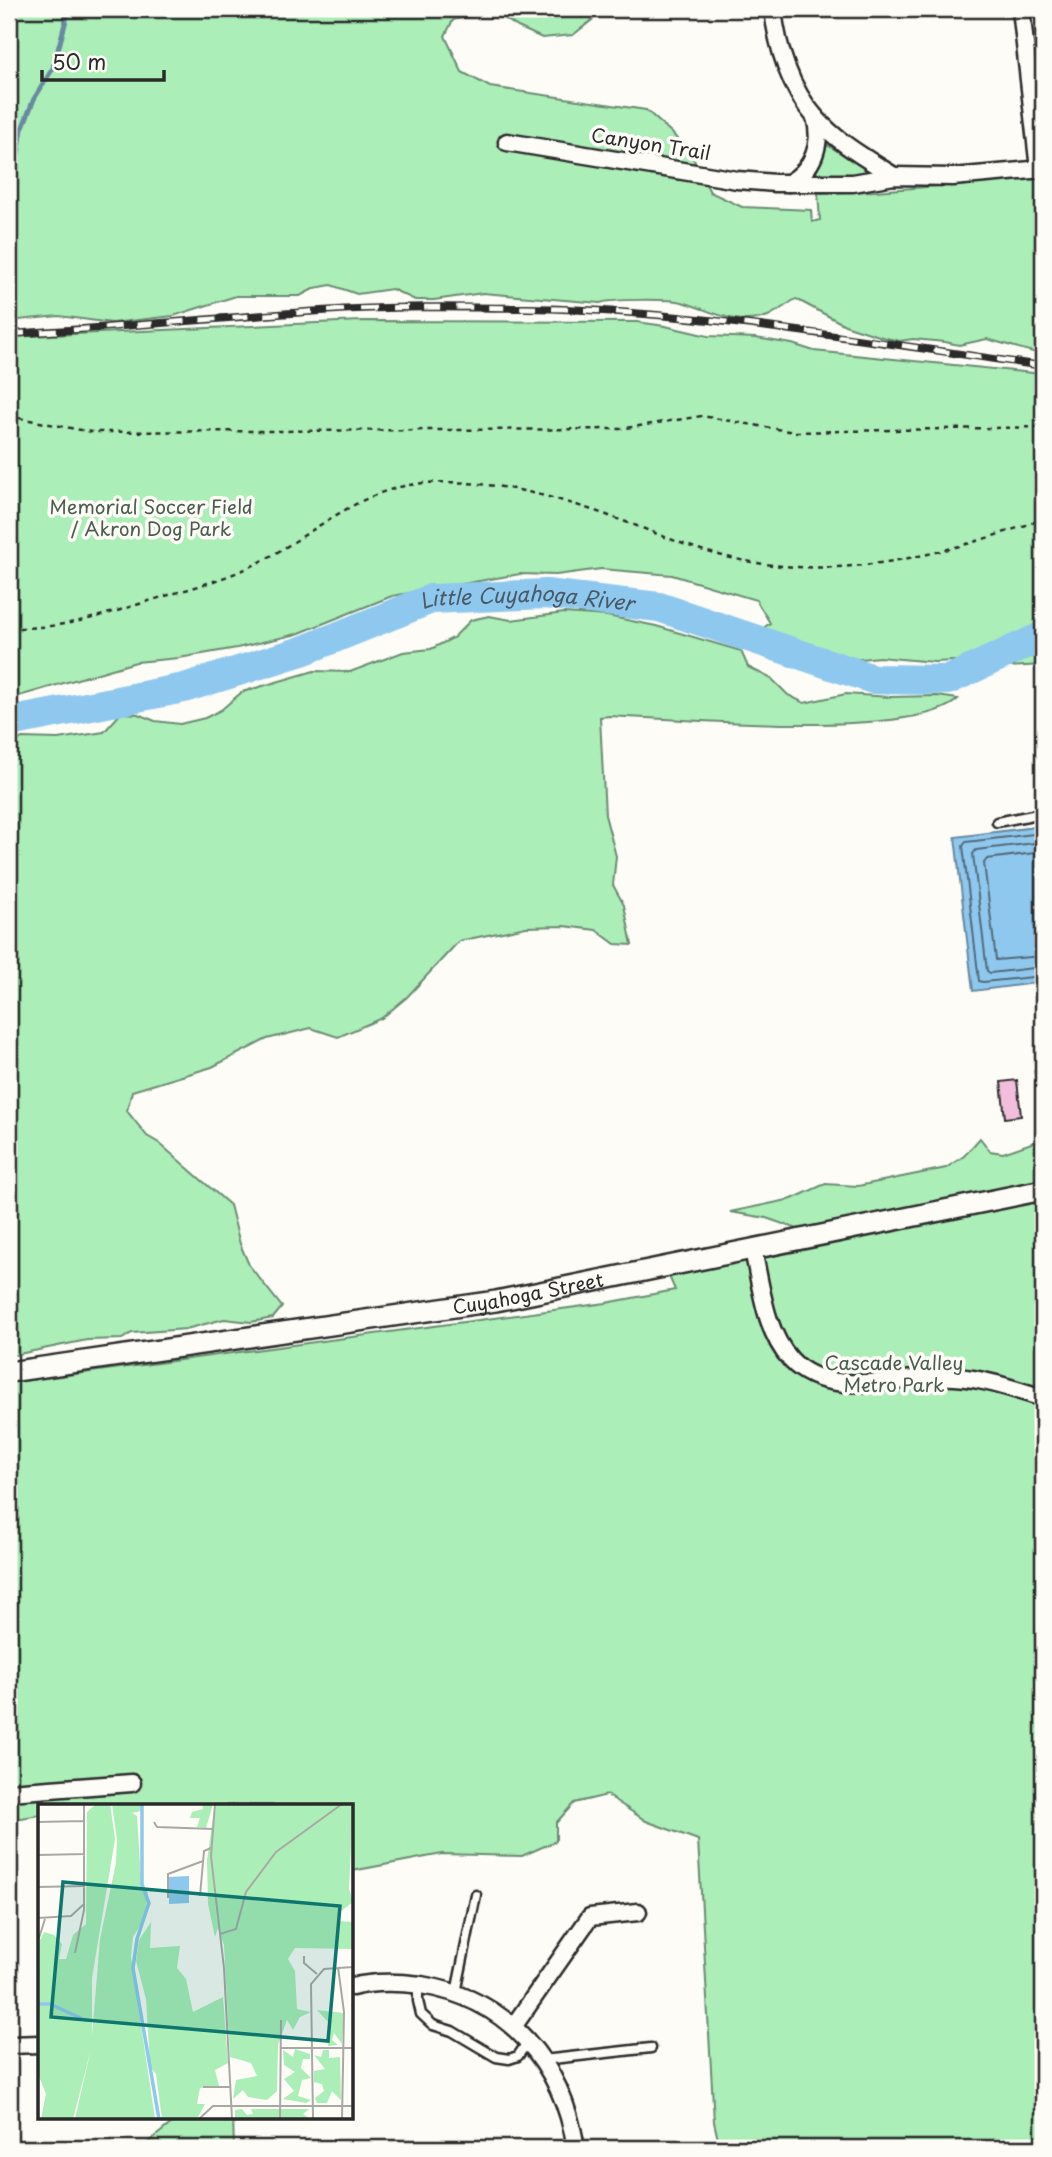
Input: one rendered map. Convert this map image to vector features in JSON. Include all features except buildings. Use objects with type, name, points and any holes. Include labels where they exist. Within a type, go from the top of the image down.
[{"type":"street","points":[[773,9],[778,44],[792,81],[815,117],[840,140],[894,176]]},
{"type":"street","points":[[1021,9],[1041,169]]},
{"type":"street","points":[[789,183],[806,170],[814,158],[819,137],[815,117]]},
{"type":"street","name":"Canyon Trail","points":[[508,142],[737,180],[789,183],[853,183],[894,176],[953,177],[1041,169]]},
{"type":"street","name":"Cuyahoga Street","points":[[9,1372],[496,1301],[1043,1190]]},
{"type":"street","points":[[753,1250],[775,1335],[791,1360],[808,1373],[841,1383],[867,1384],[930,1377],[968,1378],[1043,1398]]},
{"type":"street","points":[[9,1792],[132,1783]]},
{"type":"street","points":[[513,2027],[590,1917],[638,1912]]},
{"type":"street","points":[[354,1987],[382,1982],[418,1985],[456,1993],[486,2007],[513,2027],[543,2060],[554,2078],[569,2115],[576,2148]]},
{"type":"street","points":[[9,2045],[38,2044]]},
{"type":"lane","points":[[997,822],[1043,813]]},
{"type":"lane","points":[[456,1993],[476,1895]]},
{"type":"lane","points":[[418,1985],[421,2014],[433,2025],[452,2031],[496,2057],[509,2059],[518,2056],[528,2041]]},
{"type":"lane","points":[[543,2060],[651,2048]]},
{"type":"path","points":[[9,416],[91,432],[620,429],[702,416],[794,432],[1043,427]]},
{"type":"path","points":[[9,628],[40,628],[83,621],[215,581],[260,562],[322,522],[366,498],[405,485],[484,485],[554,499],[705,551],[738,560],[789,567],[847,568],[880,564],[981,539],[1043,519]]},
{"type":"path","points":[[1043,1754],[1038,1759],[1037,1772],[1043,1784]]},
{"type":"green space","points":[[9,9],[606,9],[573,35],[542,38],[493,11],[453,20],[445,36],[462,72],[490,87],[646,110],[672,133],[692,156],[710,192],[742,207],[811,210],[812,222],[820,220],[818,193],[1043,178],[1043,355],[987,339],[959,345],[913,339],[900,341],[882,337],[845,325],[796,299],[768,316],[745,320],[676,301],[628,300],[600,303],[483,293],[415,300],[392,289],[357,294],[331,285],[315,288],[300,296],[236,296],[173,316],[112,323],[59,316],[9,321]]},
{"type":"green space","points":[[827,145],[866,168],[867,174],[815,175]]},
{"type":"green space","name":"Memorial Soccer Field / Akron Dog Park","points":[[361,321],[637,322],[708,336],[756,338],[814,351],[1043,374],[1043,665],[1006,667],[975,660],[934,662],[879,657],[842,661],[758,632],[770,623],[756,600],[672,575],[601,569],[556,575],[520,574],[392,596],[297,634],[237,648],[136,662],[9,699],[9,337]]},
{"type":"green space","points":[[564,613],[607,616],[656,626],[741,651],[748,667],[772,679],[788,695],[804,703],[846,694],[958,699],[934,712],[895,719],[846,723],[737,723],[600,717],[605,815],[616,856],[613,885],[624,905],[632,945],[615,944],[596,930],[564,926],[526,927],[459,941],[407,997],[382,1018],[338,1037],[311,1028],[267,1039],[212,1067],[132,1091],[127,1111],[147,1136],[159,1143],[230,1205],[240,1244],[249,1265],[282,1307],[273,1318],[251,1322],[224,1319],[186,1329],[132,1333],[122,1339],[87,1340],[9,1356],[9,746],[22,738],[58,739],[104,732],[121,713],[138,714],[155,721],[180,724],[205,718],[221,710],[242,692],[314,671],[350,672],[403,652],[431,649],[453,638],[471,620],[489,616],[511,620]]},
{"type":"green space","name":"Cascade Valley Metro Park","points":[[980,1138],[990,1151],[1003,1153],[1043,1139],[1043,2148],[720,2148],[714,2122],[698,1840],[646,1821],[607,1795],[574,1803],[556,1823],[556,1841],[522,1856],[442,1854],[354,1871],[354,1804],[38,1804],[38,1815],[9,1820],[9,1383],[606,1303],[675,1290],[665,1267],[815,1235],[766,1218],[730,1212],[792,1199],[825,1184],[858,1186],[946,1168],[964,1156]]},
{"type":"green space","points":[[178,2118],[233,2118],[234,2148],[130,2148],[146,2144]]},
{"type":"water","points":[[1043,826],[1043,982],[973,991],[955,837]]},
{"type":"waterway","points":[[9,265],[14,261],[11,195],[22,129],[34,99],[53,68],[69,9]]},
{"type":"waterway","name":"Little Cuyahoga River","points":[[9,722],[184,688],[302,651],[431,599],[546,594],[659,607],[873,679],[948,680],[1043,636]]},
{"type":"railway","points":[[9,334],[347,309],[424,307],[592,310],[721,321],[1043,366]]}]
